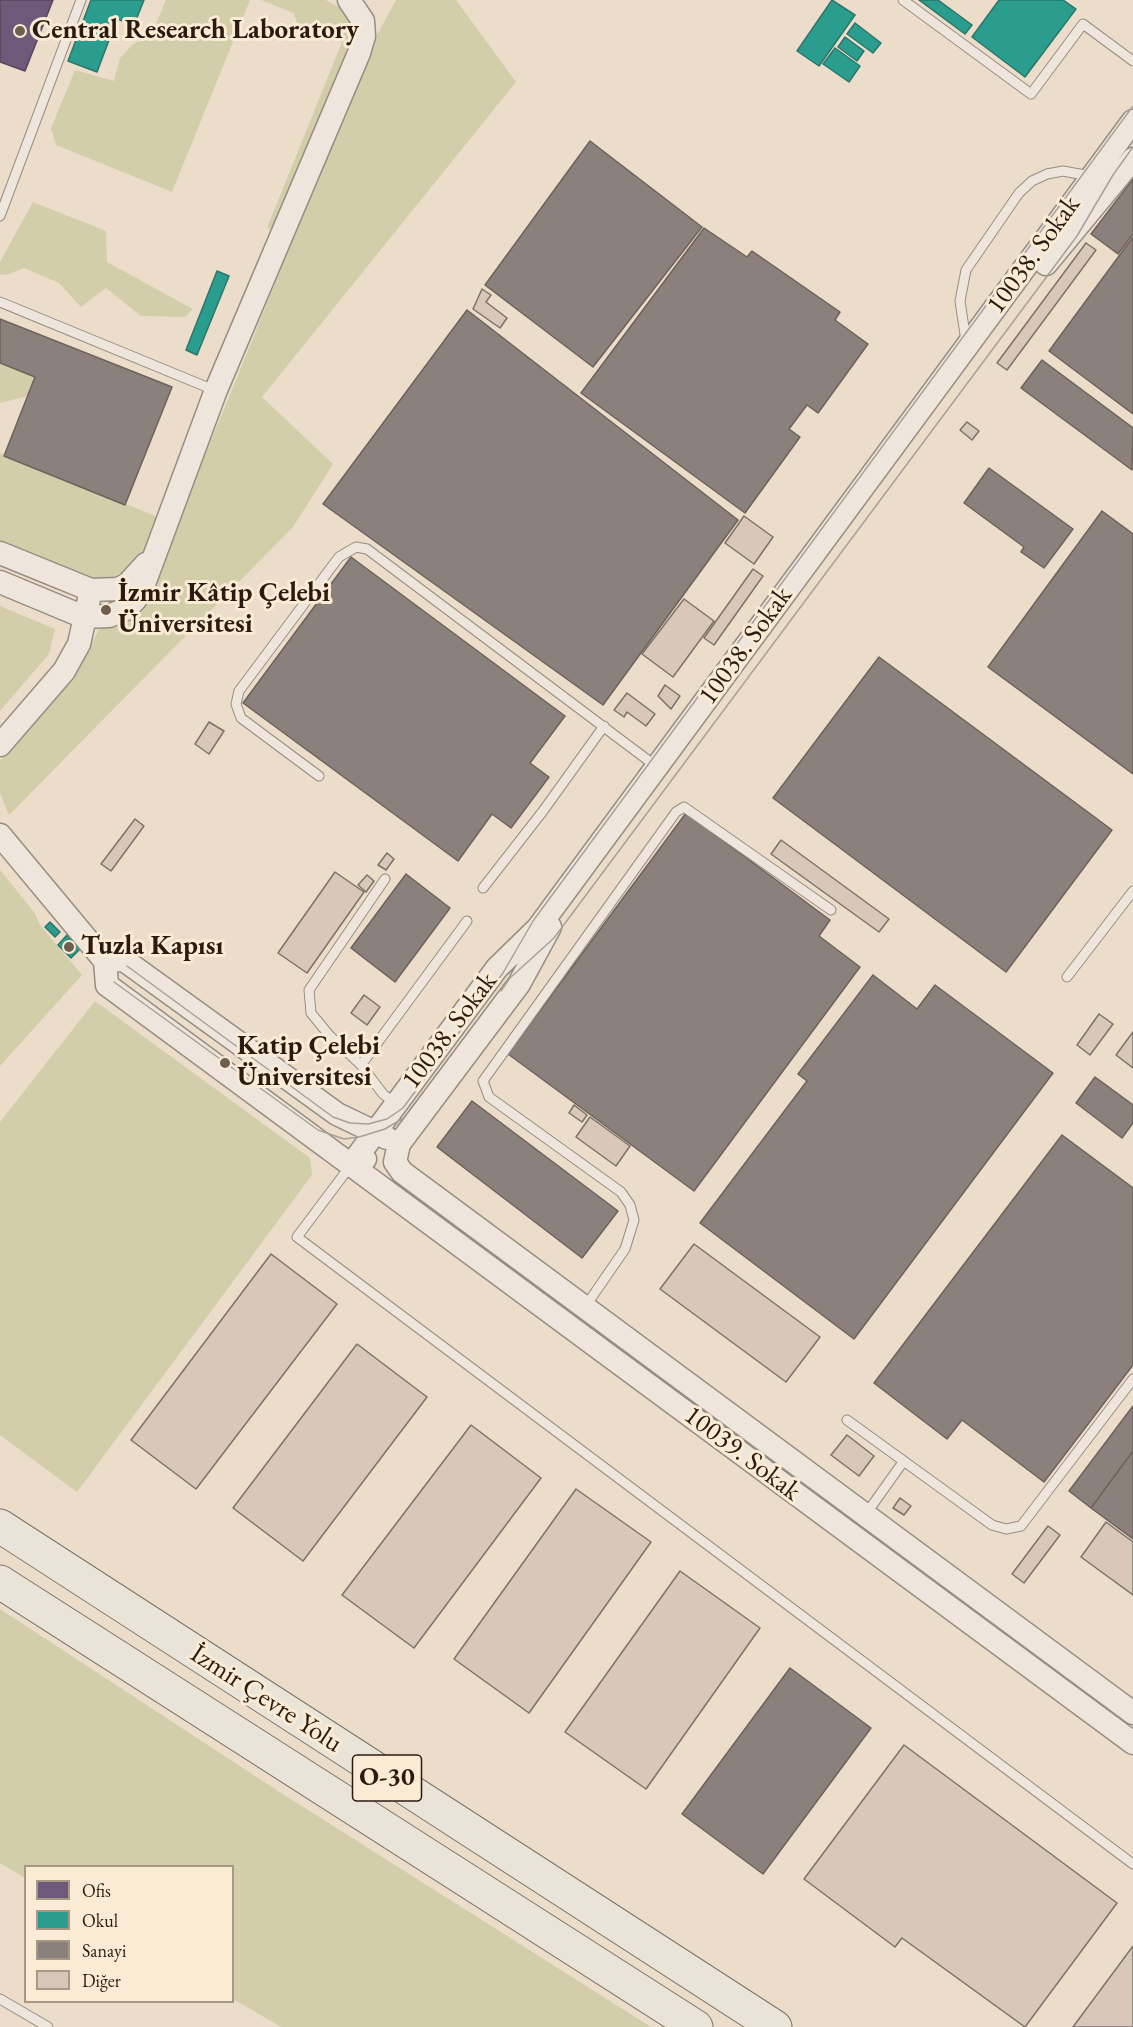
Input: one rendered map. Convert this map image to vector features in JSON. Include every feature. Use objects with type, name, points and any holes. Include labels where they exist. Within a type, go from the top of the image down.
[{"type":"highway","name":"İzmir Çevre Yolu","points":[[0,1526],[775,2027]]},
{"type":"highway","name":"İzmir Çevre Yolu","points":[[0,1582],[696,2027]]},
{"type":"street","points":[[0,582],[84,617],[109,616],[126,609],[135,600],[144,584],[152,556],[216,390],[359,53],[364,36],[363,21],[349,0]]},
{"type":"street","name":"10038. Sokak","points":[[351,1165],[497,968],[538,928],[1133,121]]},
{"type":"street","name":"10038. Sokak","points":[[399,1144],[519,984],[545,934],[1057,250],[1133,159]]},
{"type":"street","points":[[0,553],[92,590],[117,589],[127,585],[152,556]]},
{"type":"street","points":[[0,745],[64,671],[79,644],[92,590]]},
{"type":"street","points":[[0,835],[105,961],[124,960],[337,1114],[399,1144]]},
{"type":"street","name":"10039. Sokak","points":[[105,961],[107,985],[1133,1743]]},
{"type":"street","points":[[351,1165],[399,1144]]},
{"type":"street","name":"10039. Sokak","points":[[399,1144],[395,1162],[402,1172],[1133,1713]]},
{"type":"lane","points":[[0,216],[81,0]]},
{"type":"lane","points":[[903,0],[1031,94],[1083,24],[1133,61]]},
{"type":"lane","points":[[967,346],[960,301],[966,270],[1019,193],[1032,181],[1047,174],[1062,171],[1093,176]]},
{"type":"lane","points":[[0,302],[216,390]]},
{"type":"lane","points":[[319,776],[241,718],[236,704],[239,691],[339,557],[356,547],[367,549],[657,767]]},
{"type":"lane","points":[[483,888],[543,811],[604,726]]},
{"type":"lane","points":[[584,1308],[625,1249],[634,1220],[630,1205],[621,1192],[489,1097],[483,1081],[676,812],[684,807],[831,910]]},
{"type":"lane","points":[[385,879],[309,990],[311,1013],[328,1035],[362,1065],[383,1094],[396,1104]]},
{"type":"lane","points":[[1067,977],[1133,891]]},
{"type":"lane","points":[[362,1065],[467,921]]},
{"type":"lane","points":[[351,1165],[297,1237],[1133,1864]]},
{"type":"lane","points":[[847,1420],[992,1525],[1006,1528],[1021,1526],[1133,1379]]},
{"type":"lane","points":[[865,1515],[903,1462]]},
{"type":"lane","points":[[0,1999],[48,2027]]},
{"type":"shaded area","points":[[166,0],[250,0],[172,192],[56,145],[51,128],[75,70],[114,81],[120,58],[134,43],[150,38]]},
{"type":"shaded area","points":[[261,0],[326,0],[342,9],[351,23],[351,40],[345,59],[277,232],[267,228],[342,42],[297,23],[294,13]]},
{"type":"shaded area","points":[[396,0],[456,0],[516,82],[262,397],[333,464],[293,527],[9,815],[0,793],[0,761],[77,671],[100,628],[129,616],[144,598],[225,407],[373,42]]},
{"type":"shaded area","points":[[33,202],[106,231],[107,262],[193,309],[185,317],[141,316],[106,288],[81,307],[59,283],[24,268],[6,275],[0,274],[0,262]]},
{"type":"shaded area","points":[[0,363],[35,377],[28,396],[0,403]]},
{"type":"shaded area","points":[[0,453],[158,517],[135,571],[105,585],[0,545]]},
{"type":"shaded area","points":[[0,606],[55,629],[49,654],[0,711]]},
{"type":"shaded area","points":[[0,870],[34,912],[40,925],[82,975],[0,1066]]},
{"type":"shaded area","points":[[95,1001],[310,1158],[312,1175],[77,1492],[0,1435],[0,1122]]},
{"type":"shaded area","points":[[0,1609],[278,1791],[651,2027],[281,2027],[234,2000],[234,1865],[24,1865],[24,1877],[0,1863]]},
{"type":"building: Ofis","name":"Central Research Laboratory","points":[[0,0],[53,0],[25,71],[0,62]]},
{"type":"building: Okul","points":[[91,0],[144,0],[134,25],[117,19],[97,72],[68,61]]},
{"type":"building: Okul","points":[[832,0],[855,15],[819,66],[797,51]]},
{"type":"building: Okul","points":[[919,0],[938,0],[972,25],[965,34]]},
{"type":"building: Okul","points":[[999,0],[1063,0],[1076,9],[1025,77],[972,37]]},
{"type":"building: Okul","points":[[855,23],[881,43],[873,53],[847,34]]},
{"type":"building: Okul","points":[[845,37],[864,51],[857,61],[838,47]]},
{"type":"building: Okul","points":[[835,48],[860,66],[849,82],[823,64]]},
{"type":"building: Okul","points":[[217,271],[229,276],[197,355],[186,350]]},
{"type":"building: Okul","points":[[50,922],[60,932],[55,937],[45,927]]},
{"type":"building: Okul","name":"Tuzla Kapısı","points":[[67,935],[80,949],[71,958],[58,945]]},
{"type":"building: Sanayi","points":[[590,141],[702,227],[593,367],[485,285]]},
{"type":"building: Sanayi","points":[[1133,179],[1133,234],[1118,254],[1091,234]]},
{"type":"building: Sanayi","points":[[704,228],[747,257],[752,251],[840,312],[835,320],[868,344],[818,413],[807,405],[789,429],[800,437],[745,513],[581,393]]},
{"type":"building: Sanayi","points":[[1133,237],[1133,414],[1049,351]]},
{"type":"building: Sanayi","points":[[467,310],[738,520],[603,705],[323,504]]},
{"type":"building: Sanayi","points":[[0,319],[172,387],[125,505],[4,456],[35,377],[0,363]]},
{"type":"building: Sanayi","points":[[1042,360],[1133,428],[1132,470],[1021,388]]},
{"type":"building: Sanayi","points":[[989,468],[1073,529],[1044,568],[1021,552],[1024,547],[964,503]]},
{"type":"building: Sanayi","points":[[1102,511],[1133,534],[1133,774],[988,667]]},
{"type":"building: Sanayi","points":[[351,557],[565,716],[530,763],[549,777],[511,828],[492,814],[458,861],[243,703]]},
{"type":"building: Sanayi","points":[[879,657],[1112,830],[1006,972],[773,798]]},
{"type":"building: Sanayi","points":[[686,813],[830,920],[819,936],[860,967],[694,1191],[508,1054]]},
{"type":"building: Sanayi","points":[[406,874],[450,908],[395,982],[351,948]]},
{"type":"building: Sanayi","points":[[873,975],[917,1009],[935,985],[1053,1073],[854,1339],[700,1223],[807,1081],[798,1074]]},
{"type":"building: Sanayi","points":[[1095,1077],[1133,1105],[1133,1123],[1122,1138],[1076,1103]]},
{"type":"building: Sanayi","points":[[472,1101],[618,1211],[582,1258],[437,1147]]},
{"type":"building: Sanayi","points":[[1062,1135],[1133,1188],[1133,1365],[1044,1482],[962,1420],[947,1439],[874,1383]]},
{"type":"building: Sanayi","points":[[1133,1406],[1133,1451],[1091,1508],[1069,1491]]},
{"type":"building: Sanayi","points":[[1133,1451],[1133,1539],[1091,1508]]},
{"type":"building: Sanayi","points":[[790,1668],[871,1728],[763,1874],[682,1814]]},
{"type":"building: Diğer","points":[[1086,243],[1096,250],[1007,370],[997,363]]},
{"type":"building: Diğer","points":[[482,289],[491,295],[486,302],[507,318],[500,328],[473,309]]},
{"type":"building: Diğer","points":[[967,422],[979,431],[972,440],[960,430]]},
{"type":"building: Diğer","points":[[744,516],[773,537],[754,564],[725,543]]},
{"type":"building: Diğer","points":[[753,569],[763,576],[714,645],[704,638]]},
{"type":"building: Diğer","points":[[684,599],[714,621],[673,677],[642,654]]},
{"type":"building: Diğer","points":[[665,685],[680,696],[671,709],[658,696]]},
{"type":"building: Diğer","points":[[627,693],[655,714],[646,726],[627,712],[624,717],[614,710]]},
{"type":"building: Diğer","points":[[209,722],[224,731],[209,754],[195,744]]},
{"type":"building: Diğer","points":[[135,819],[144,826],[111,871],[101,864]]},
{"type":"building: Diğer","points":[[781,840],[889,919],[879,932],[771,854]]},
{"type":"building: Diğer","points":[[387,853],[394,859],[386,870],[378,865]]},
{"type":"building: Diğer","points":[[335,872],[364,892],[307,973],[278,953]]},
{"type":"building: Diğer","points":[[367,875],[374,881],[366,892],[358,885]]},
{"type":"building: Diğer","points":[[364,995],[380,1007],[367,1025],[351,1013]]},
{"type":"building: Diğer","points":[[1099,1014],[1113,1024],[1090,1055],[1077,1045]]},
{"type":"building: Diğer","points":[[1133,1032],[1133,1068],[1116,1055]]},
{"type":"building: Diğer","points":[[574,1105],[587,1115],[582,1122],[569,1113]]},
{"type":"building: Diğer","points":[[590,1117],[630,1146],[616,1166],[576,1137]]},
{"type":"building: Diğer","points":[[694,1244],[820,1337],[786,1382],[660,1289]]},
{"type":"building: Diğer","points":[[271,1254],[337,1304],[196,1489],[131,1440]]},
{"type":"building: Diğer","points":[[357,1344],[427,1397],[303,1561],[233,1508]]},
{"type":"building: Diğer","points":[[471,1425],[541,1478],[414,1648],[342,1595]]},
{"type":"building: Diğer","points":[[847,1435],[874,1456],[859,1476],[831,1455]]},
{"type":"building: Diğer","points":[[576,1489],[651,1542],[529,1713],[454,1659]]},
{"type":"building: Diğer","points":[[900,1498],[911,1506],[904,1515],[893,1508]]},
{"type":"building: Diğer","points":[[1106,1522],[1133,1542],[1133,1595],[1081,1557]]},
{"type":"building: Diğer","points":[[1048,1526],[1060,1535],[1024,1583],[1012,1574]]},
{"type":"building: Diğer","points":[[680,1571],[760,1628],[646,1789],[565,1732]]},
{"type":"building: Diğer","points":[[904,1745],[1117,1903],[1025,2027],[902,1938],[895,1947],[804,1879]]},
{"type":"building: Diğer","points":[[1133,1946],[1133,2027],[1073,2027]]},
{"type":"tram line","points":[[127,966],[333,1117],[350,1123],[368,1124],[387,1119],[403,1108],[503,973],[533,921],[1133,106]]},
{"type":"tram line","points":[[501,991],[510,978],[554,938],[1077,236],[1113,175],[1133,147]]},
{"type":"tram line","points":[[114,982],[318,1130],[344,1139],[385,1129],[402,1119]]},
{"type":"place","name":"Central Research Laboratory","points":[[20,31]]},
{"type":"place","name":"İzmir Kâtip Çelebi Üniversitesi","points":[[106,610]]},
{"type":"place","name":"Tuzla Kapısı","points":[[69,947]]},
{"type":"place","name":"Katip Çelebi Üniversitesi","points":[[225,1063]]}]
